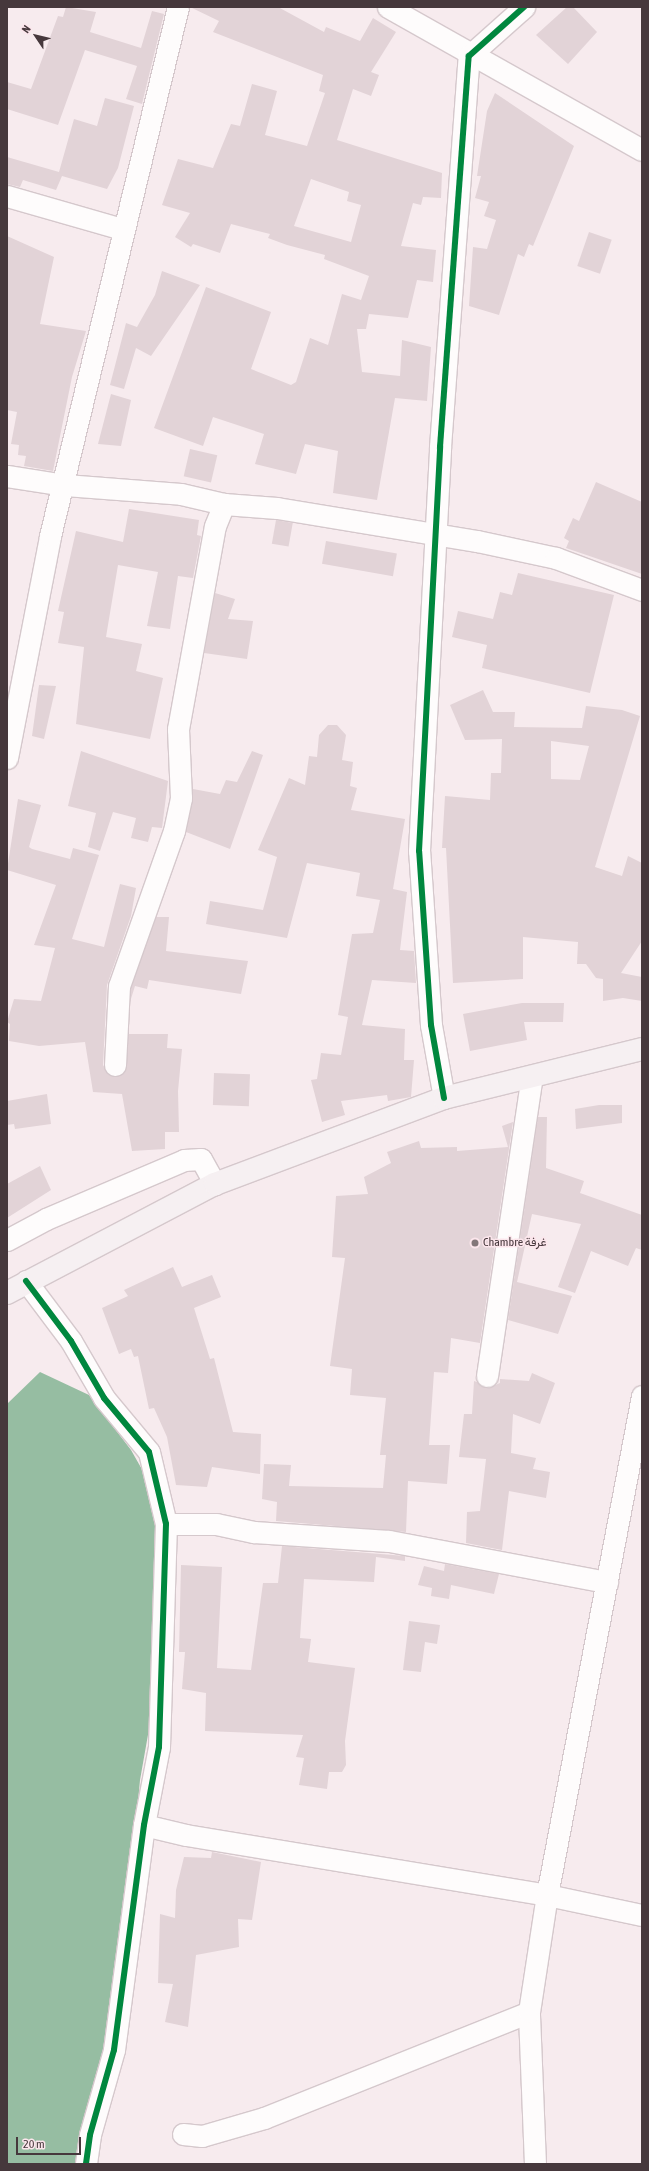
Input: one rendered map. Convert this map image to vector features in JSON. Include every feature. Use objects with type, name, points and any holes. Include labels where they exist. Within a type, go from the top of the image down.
[{"type":"main road","points":[[7,1293],[26,1280],[215,1184],[444,1098],[642,1048]]},
{"type":"street","points":[[7,758],[50,536],[65,485],[122,229],[178,7]]},
{"type":"street","points":[[388,7],[469,56],[642,150]]},
{"type":"street","points":[[444,1098],[431,1026],[419,851],[435,534],[469,56],[524,7]]},
{"type":"street","points":[[7,196],[122,229]]},
{"type":"street","points":[[7,476],[65,485],[173,493],[224,504],[277,508],[435,534],[556,558],[642,590]]},
{"type":"street","points":[[115,1065],[119,986],[174,831],[181,798],[178,730],[215,526],[224,504]]},
{"type":"street","points":[[487,1376],[532,1076]]},
{"type":"street","points":[[7,1240],[46,1219],[184,1160],[201,1158],[215,1184]]},
{"type":"street","points":[[26,1280],[71,1340],[104,1398],[149,1452],[166,1524],[159,1747],[144,1825],[114,2050],[90,2136],[86,2164]]},
{"type":"street","points":[[535,2164],[529,2012],[547,1895],[642,1396]]},
{"type":"street","points":[[166,1524],[216,1524],[254,1532],[390,1541],[607,1582]]},
{"type":"street","points":[[144,1825],[186,1835],[547,1895],[642,1916]]},
{"type":"street","points":[[183,2134],[202,2136],[264,2118],[529,2012]]},
{"type":"shaded area","points":[[40,1372],[89,1395],[131,1450],[157,1496],[152,1712],[140,1780],[121,1983],[80,2164],[7,2164],[7,1404]]},
{"type":"building","points":[[66,7],[96,12],[90,32],[141,48],[152,11],[164,14],[142,104],[126,99],[137,66],[85,50],[58,125],[7,109],[7,82],[31,89],[58,16],[63,17]]},
{"type":"building","points":[[190,7],[278,7],[324,32],[326,27],[360,41],[373,18],[396,32],[371,72],[379,75],[371,96],[353,89],[337,140],[442,173],[441,198],[423,197],[421,205],[413,203],[401,246],[436,250],[433,282],[417,280],[408,318],[369,314],[366,329],[357,329],[362,372],[400,376],[402,340],[431,347],[427,401],[395,398],[377,500],[333,493],[338,451],[305,444],[296,474],[255,464],[264,434],[213,417],[203,446],[154,428],[206,287],[271,312],[251,369],[291,385],[296,382],[310,338],[328,345],[342,294],[361,300],[369,276],[324,259],[325,255],[287,245],[268,238],[270,234],[231,224],[220,253],[193,244],[191,247],[175,237],[190,213],[162,205],[178,159],[213,168],[231,124],[240,126],[252,84],[277,91],[265,135],[307,146],[325,93],[319,91],[323,75],[213,32],[219,21]],"holes":[[[311,179],[349,192],[347,201],[361,205],[351,242],[294,226]]]},
{"type":"building","points":[[567,7],[573,7],[597,32],[568,64],[536,35]]},
{"type":"building","points":[[495,93],[574,146],[533,246],[529,244],[524,257],[518,254],[499,315],[469,306],[473,247],[487,249],[496,220],[484,216],[489,202],[475,198],[481,176],[477,176],[487,111]]},
{"type":"building","points":[[105,98],[134,106],[118,168],[107,189],[62,176],[56,190],[23,180],[20,187],[7,184],[7,157],[59,172],[74,119],[97,126]]},
{"type":"building","points":[[589,232],[612,240],[600,274],[577,266]]},
{"type":"building","points":[[7,236],[54,257],[40,324],[86,331],[72,377],[53,471],[24,466],[26,456],[18,455],[19,445],[11,444],[17,412],[7,410]]},
{"type":"building","points":[[162,271],[200,285],[151,356],[136,348],[124,389],[110,385],[126,323],[137,327],[155,295]]},
{"type":"building","points":[[111,394],[131,400],[121,446],[98,444]]},
{"type":"building","points":[[190,449],[217,455],[211,483],[184,476]]},
{"type":"building","points":[[596,482],[642,502],[642,574],[566,548],[569,541],[564,538],[573,518],[579,521]]},
{"type":"building","points":[[129,509],[199,520],[197,535],[201,536],[193,578],[178,576],[170,629],[147,626],[158,572],[118,565],[106,637],[142,644],[136,671],[163,678],[150,739],[76,724],[84,647],[58,643],[64,612],[58,611],[76,531],[123,542]]},
{"type":"building","points":[[276,520],[293,523],[289,547],[272,544]]},
{"type":"building","points":[[326,541],[397,554],[393,576],[322,564]]},
{"type":"building","points":[[518,573],[614,595],[590,693],[482,668],[487,645],[452,637],[458,611],[493,619],[500,592],[512,595]]},
{"type":"building","points":[[215,593],[235,599],[228,619],[253,621],[247,659],[204,653]]},
{"type":"building","points":[[39,685],[56,686],[44,739],[32,736]]},
{"type":"building","points":[[483,690],[493,712],[515,712],[514,727],[582,728],[586,706],[622,710],[640,716],[595,867],[622,876],[628,856],[642,863],[642,941],[621,973],[642,977],[642,1001],[623,998],[603,1001],[603,979],[596,978],[586,964],[577,964],[578,942],[523,937],[523,979],[453,983],[446,848],[442,848],[445,796],[490,800],[491,773],[501,773],[502,739],[465,740],[450,705]],"holes":[[[551,741],[589,746],[580,780],[551,779]]]},
{"type":"building","points":[[328,725],[337,725],[346,735],[342,760],[353,762],[350,786],[357,788],[351,810],[405,819],[393,889],[407,892],[400,950],[414,951],[416,983],[372,980],[362,1025],[405,1029],[404,1060],[414,1060],[411,1097],[388,1101],[387,1095],[341,1101],[345,1115],[322,1122],[311,1080],[317,1079],[321,1053],[341,1055],[348,1017],[338,1015],[352,934],[373,933],[380,900],[356,896],[360,873],[307,863],[287,938],[206,924],[210,901],[263,910],[277,857],[258,850],[289,778],[305,785],[309,756],[317,757],[319,735]]},
{"type":"building","points":[[81,751],[168,781],[162,828],[152,827],[148,842],[131,838],[136,818],[113,812],[100,851],[88,847],[96,813],[68,806]]},
{"type":"building","points":[[252,751],[263,755],[230,849],[186,832],[193,789],[220,794],[226,780],[237,782]]},
{"type":"building","points":[[18,799],[41,805],[29,847],[70,859],[73,848],[99,855],[72,939],[104,947],[120,884],[136,888],[131,916],[107,985],[103,1065],[109,1075],[115,1077],[125,1072],[129,1034],[168,1034],[167,1048],[182,1049],[178,1091],[179,1132],[165,1132],[165,1149],[132,1151],[122,1094],[93,1092],[85,1042],[39,1046],[9,1041],[10,1024],[7,1022],[14,999],[41,1001],[55,948],[34,945],[56,885],[7,870]]},
{"type":"building","points":[[156,917],[169,917],[166,951],[248,961],[241,994],[149,980],[147,989],[135,986],[130,1002],[131,988]]},
{"type":"building","points":[[522,1003],[564,1003],[563,1022],[524,1022],[527,1040],[470,1051],[463,1014]]},
{"type":"building","points":[[214,1073],[250,1074],[249,1106],[213,1105]]},
{"type":"building","points":[[47,1094],[51,1124],[15,1129],[14,1124],[7,1125],[7,1101]]},
{"type":"building","points":[[599,1105],[622,1105],[622,1123],[576,1129],[575,1109]]},
{"type":"building","points":[[538,1117],[547,1117],[546,1168],[584,1181],[580,1193],[642,1215],[642,1250],[636,1248],[628,1266],[591,1251],[575,1293],[558,1287],[581,1224],[532,1214],[517,1282],[572,1296],[558,1334],[508,1320]]},
{"type":"building","points":[[513,1122],[480,1343],[451,1338],[448,1373],[434,1372],[429,1445],[450,1445],[447,1484],[408,1481],[406,1532],[276,1521],[277,1502],[262,1499],[264,1464],[291,1465],[289,1486],[383,1488],[386,1455],[380,1455],[386,1398],[350,1395],[352,1369],[330,1366],[345,1258],[332,1257],[336,1196],[368,1194],[364,1177],[391,1163],[387,1152],[419,1141],[421,1148],[457,1147],[457,1151],[508,1147],[502,1126]]},
{"type":"building","points":[[40,1166],[51,1190],[7,1218],[7,1184]]},
{"type":"building","points":[[173,1267],[182,1287],[212,1275],[221,1297],[194,1308],[210,1359],[214,1358],[233,1432],[261,1434],[260,1474],[212,1467],[207,1487],[176,1485],[167,1437],[154,1408],[149,1409],[138,1356],[134,1357],[131,1349],[119,1354],[102,1308],[128,1296],[124,1290]]},
{"type":"building","points":[[532,1373],[555,1383],[540,1424],[513,1414],[511,1453],[536,1458],[533,1469],[550,1472],[546,1498],[509,1491],[502,1550],[466,1543],[467,1512],[480,1511],[486,1459],[459,1457],[464,1414],[472,1414],[474,1381],[491,1387],[500,1383],[500,1379],[529,1381]]},
{"type":"building","points":[[282,1546],[405,1556],[405,1561],[376,1557],[374,1582],[304,1579],[300,1638],[311,1639],[308,1662],[355,1668],[345,1741],[346,1765],[342,1772],[329,1772],[327,1789],[299,1785],[304,1758],[296,1757],[303,1735],[205,1731],[206,1693],[182,1689],[185,1652],[179,1652],[181,1565],[222,1567],[217,1668],[251,1670],[263,1583],[278,1583]]},
{"type":"building","points":[[445,1564],[499,1574],[494,1594],[451,1585],[449,1599],[431,1596],[432,1588],[418,1585],[424,1566],[444,1571]]},
{"type":"building","points":[[409,1621],[440,1625],[437,1644],[425,1642],[421,1672],[403,1670]]},
{"type":"building","points":[[212,1852],[261,1862],[252,1920],[238,1919],[239,1947],[196,1955],[188,2027],[165,2022],[173,1984],[158,1983],[160,1914],[175,1918],[176,1890],[184,1857],[211,1858]]},
{"type":"cycle path","points":[[444,1098],[431,1025],[419,851],[440,447],[469,56],[524,7]]},
{"type":"cycle path","points":[[26,1281],[71,1341],[104,1398],[149,1452],[166,1524],[159,1747],[144,1825],[114,2050],[90,2135],[86,2164]]},
{"type":"place","name":"Chambre غرفة","points":[[475,1243]]}]
